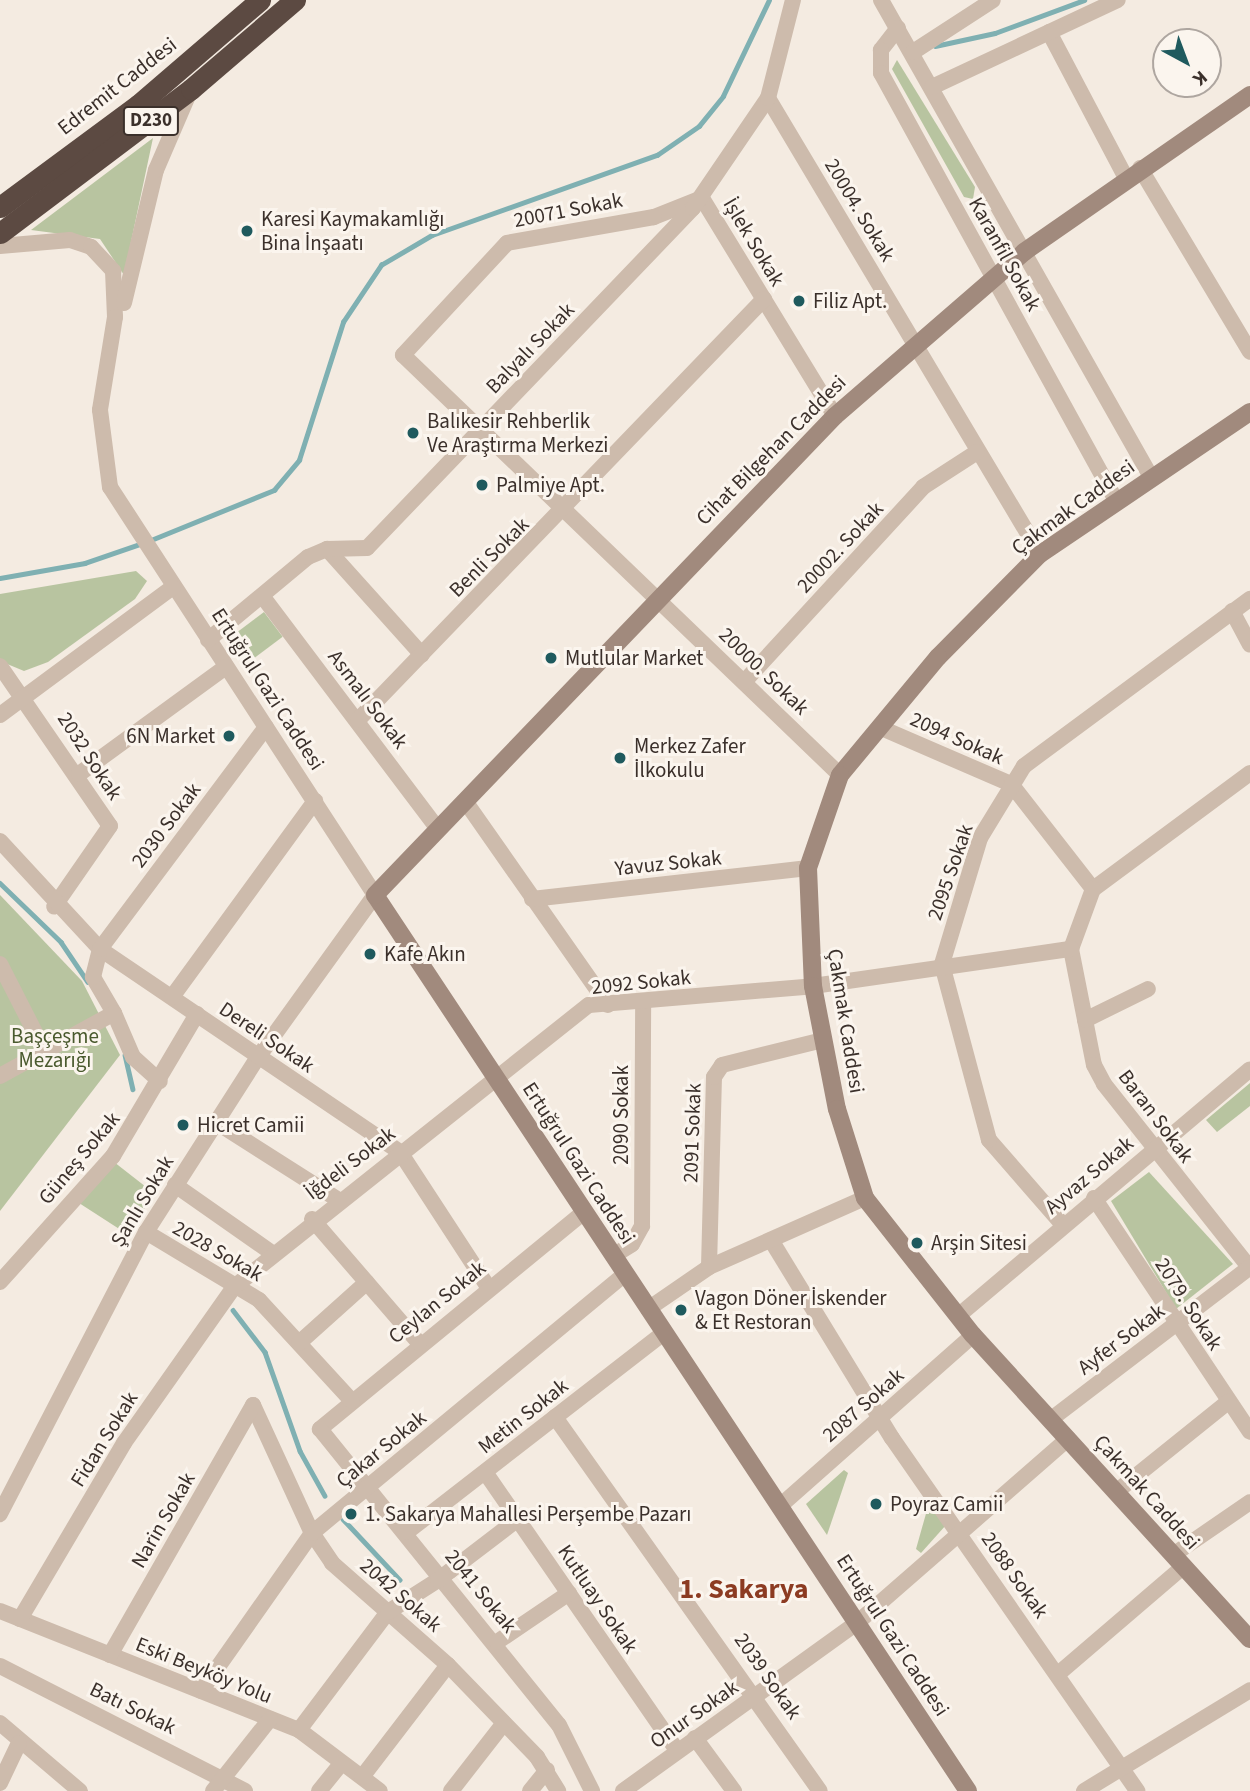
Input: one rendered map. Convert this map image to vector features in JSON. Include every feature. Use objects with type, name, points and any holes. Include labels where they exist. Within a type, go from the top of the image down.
[{"type":"highway","name":"Edremit Caddesi","points":[[0,207],[138,105],[260,0]]},
{"type":"highway","name":"D230","points":[[0,233],[191,89],[295,0]]},
{"type":"main road","name":"Cihat Bilgehan Caddesi","points":[[375,895],[658,597],[835,416],[1024,252],[1133,173],[1250,95]]},
{"type":"main road","name":"Çakmak Caddesi","points":[[1246,1628],[1178,1560],[973,1335],[865,1198],[823,1040],[813,986],[808,868],[840,775],[879,727],[1040,554],[1116,500],[1250,412]]},
{"type":"main road","name":"Ertuğrul Gazi Caddesi","points":[[375,895],[968,1791]]},
{"type":"street","name":"Balyalı Sokak","points":[[327,549],[367,548],[702,198],[768,99],[793,0]]},
{"type":"street","name":"Karanfil Sokak","points":[[881,0],[913,52],[1151,477]]},
{"type":"street","points":[[913,52],[993,0]]},
{"type":"street","points":[[932,87],[1118,0]]},
{"type":"street","name":"Karanfil Sokak","points":[[898,28],[881,50],[881,73],[1116,500]]},
{"type":"street","points":[[1049,32],[1133,173],[1250,352]]},
{"type":"street","points":[[107,366],[156,170],[191,89]]},
{"type":"street","name":"20004. Sokak","points":[[768,99],[916,343],[977,453],[1040,554]]},
{"type":"street","name":"İşlek Sokak","points":[[702,198],[835,416]]},
{"type":"street","name":"20071 Sokak","points":[[403,355],[508,243],[654,217],[702,198]]},
{"type":"street","points":[[0,246],[70,240],[107,261],[117,285],[107,366]]},
{"type":"street","name":"Benli Sokak","points":[[358,720],[566,509],[764,299]]},
{"type":"street","name":"20000. Sokak","points":[[403,355],[658,597],[840,775]]},
{"type":"street","name":"Ertuğrul Gazi Caddesi","points":[[107,366],[100,438],[122,513],[375,895]]},
{"type":"street","name":"20002. Sokak","points":[[744,682],[923,487],[977,453]]},
{"type":"street","points":[[208,640],[327,549],[422,655]]},
{"type":"street","points":[[0,715],[23,693],[173,587]]},
{"type":"street","name":"Asmalı Sokak","points":[[263,597],[437,828]]},
{"type":"street","name":"2095 Sokak","points":[[942,964],[980,838],[1024,766],[1250,599]]},
{"type":"street","points":[[1232,611],[1250,646]]},
{"type":"street","name":"2032 Sokak","points":[[0,666],[23,693],[79,774],[110,826],[54,907]]},
{"type":"street","points":[[79,774],[226,667]]},
{"type":"street","name":"2030 Sokak","points":[[100,949],[266,727]]},
{"type":"street","name":"2094 Sokak","points":[[879,727],[1011,784],[1093,889]]},
{"type":"street","points":[[1071,948],[1093,889],[1250,774]]},
{"type":"street","points":[[465,800],[608,1004]]},
{"type":"street","points":[[172,997],[315,801]]},
{"type":"street","name":"Dereli Sokak","points":[[0,841],[54,907],[100,949],[400,1152],[488,1287]]},
{"type":"street","name":"Yavuz Sokak","points":[[532,899],[808,868]]},
{"type":"street","name":"Şanlı Sokak","points":[[0,1514],[146,1232],[258,1057],[375,895]]},
{"type":"street","name":"2092 Sokak","points":[[496,1078],[589,1005],[643,1003],[813,986],[942,964],[1071,948]]},
{"type":"street","name":"Baran Sokak","points":[[1071,948],[1094,1065],[1153,1149],[1250,1267]]},
{"type":"street","points":[[100,949],[93,977],[109,1016],[133,1057],[160,1081]]},
{"type":"street","points":[[0,964],[45,1052]]},
{"type":"street","points":[[942,964],[989,1140],[1063,1225]]},
{"type":"street","points":[[1085,1020],[1148,989]]},
{"type":"street","name":"2090 Sokak","points":[[613,1256],[632,1244],[642,1226],[643,1003]]},
{"type":"street","name":"Güneş Sokak","points":[[0,1282],[113,1156],[160,1081],[197,1014]]},
{"type":"street","points":[[0,1076],[109,1016]]},
{"type":"street","name":"2091 Sokak","points":[[709,1267],[714,1077],[722,1065],[823,1040]]},
{"type":"street","name":"Ayvaz Sokak","points":[[958,1316],[1094,1198],[1249,1072]]},
{"type":"street","name":"İğdeli Sokak","points":[[234,1287],[337,1199],[496,1078]]},
{"type":"street","points":[[216,1122],[337,1199]]},
{"type":"street","points":[[175,1185],[272,1253]]},
{"type":"street","points":[[648,1309],[709,1267],[865,1198]]},
{"type":"street","name":"2079. Sokak","points":[[1094,1198],[1250,1432]]},
{"type":"street","name":"Ceylan Sokak","points":[[320,1429],[419,1343],[584,1212]]},
{"type":"street","points":[[312,1219],[419,1343]]},
{"type":"street","name":"2028 Sokak","points":[[146,1232],[259,1300],[352,1401]]},
{"type":"street","name":"2088 Sokak","points":[[771,1240],[882,1416],[1137,1791]]},
{"type":"street","name":"Ayfer Sokak","points":[[1050,1420],[1250,1267]]},
{"type":"street","name":"Çakar Sokak","points":[[201,1691],[312,1533],[625,1274]]},
{"type":"street","points":[[299,1343],[367,1282]]},
{"type":"street","name":"Fidan Sokak","points":[[20,1619],[124,1443],[234,1287]]},
{"type":"street","name":"Metin Sokak","points":[[407,1532],[664,1334]]},
{"type":"street","name":"2087 Sokak","points":[[780,1506],[973,1335]]},
{"type":"street","points":[[1116,1492],[1228,1402]]},
{"type":"street","name":"2042 Sokak","points":[[253,1405],[312,1533],[332,1563],[448,1665],[547,1770],[558,1791]]},
{"type":"street","name":"Narin Sokak","points":[[110,1655],[253,1405]]},
{"type":"street","name":"2039 Sokak","points":[[555,1417],[757,1695],[820,1791]]},
{"type":"street","name":"2041 Sokak","points":[[320,1429],[496,1642],[559,1725],[592,1791]]},
{"type":"street","name":"Onur Sokak","points":[[623,1791],[858,1622],[1068,1439]]},
{"type":"street","name":"Kutluay Sokak","points":[[485,1472],[677,1751]]},
{"type":"street","points":[[1058,1674],[1178,1560],[1250,1502]]},
{"type":"street","points":[[299,1730],[388,1612],[444,1575],[518,1519]]},
{"type":"street","points":[[496,1642],[569,1593]]},
{"type":"street","name":"Eski Beyköy Yolu","points":[[0,1611],[299,1730],[380,1791]]},
{"type":"street","points":[[362,1777],[448,1665]]},
{"type":"street","name":"Batı Sokak","points":[[0,1667],[224,1777],[245,1791]]},
{"type":"street","points":[[1084,1791],[1250,1690]]},
{"type":"street","points":[[213,1791],[270,1719]]},
{"type":"street","points":[[0,1723],[19,1743],[80,1791]]},
{"type":"street","points":[[451,1791],[504,1723]]},
{"type":"street","points":[[695,1738],[734,1791]]},
{"type":"street","points":[[0,1783],[19,1743]]},
{"type":"street","points":[[319,1791],[342,1763]]},
{"type":"street","points":[[530,1791],[547,1770]]},
{"type":"green space","points":[[897,60],[975,187],[973,199],[964,197],[892,69]]},
{"type":"green space","points":[[153,138],[124,275],[100,239],[31,230]]},
{"type":"green space","points":[[136,571],[147,581],[135,599],[48,662],[24,671],[0,661],[0,594]]},
{"type":"green space","points":[[264,612],[283,637],[245,665],[226,640]]},
{"type":"green space","name":"Başçeşme Mezarığı","points":[[0,895],[82,981],[120,1055],[0,1211]]},
{"type":"green space","points":[[1250,1083],[1250,1106],[1217,1132],[1206,1120]]},
{"type":"green space","points":[[114,1162],[155,1194],[127,1234],[79,1203]]},
{"type":"green space","points":[[1149,1172],[1233,1264],[1176,1309],[1111,1201]]},
{"type":"green space","points":[[844,1470],[848,1473],[827,1535],[806,1504]]},
{"type":"green space","points":[[929,1503],[946,1525],[921,1553],[916,1549]]},
{"type":"waterway","points":[[151,540],[274,490],[299,460],[343,322],[381,265],[432,235],[657,155],[699,126],[723,96],[769,0]]},
{"type":"waterway","points":[[935,46],[995,33],[1084,0]]},
{"type":"waterway","points":[[0,578],[85,563],[143,543]]},
{"type":"waterway","points":[[0,883],[61,942],[88,982]]},
{"type":"waterway","points":[[125,1055],[133,1089]]},
{"type":"waterway","points":[[233,1310],[265,1352],[300,1451],[325,1496]]},
{"type":"waterway","points":[[343,1519],[400,1580]]},
{"type":"place","name":"Karesi Kaymakamlığı Bina İnşaatı","points":[[247,231]]},
{"type":"place","name":"Filiz Apt.","points":[[799,301]]},
{"type":"place","name":"Balıkesir Rehberlik Ve Araştırma Merkezi","points":[[413,433]]},
{"type":"place","name":"Palmiye Apt.","points":[[482,485]]},
{"type":"place","name":"Mutlular Market","points":[[551,658]]},
{"type":"place","name":"6N Market","points":[[229,736]]},
{"type":"place","name":"Merkez Zafer İlkokulu","points":[[620,758]]},
{"type":"place","name":"Kafe Akın","points":[[370,954]]},
{"type":"place","name":"Hicret Camii","points":[[183,1125]]},
{"type":"place","name":"Arşin Sitesi","points":[[917,1243]]},
{"type":"place","name":"Vagon Döner İskender & Et Restoran","points":[[681,1310]]},
{"type":"place","name":"Poyraz Camii","points":[[876,1504]]},
{"type":"place","name":"1. Sakarya Mahallesi Perşembe Pazarı","points":[[351,1514]]},
{"type":"district","name":"1. Sakarya","points":[[744,1589]]}]
